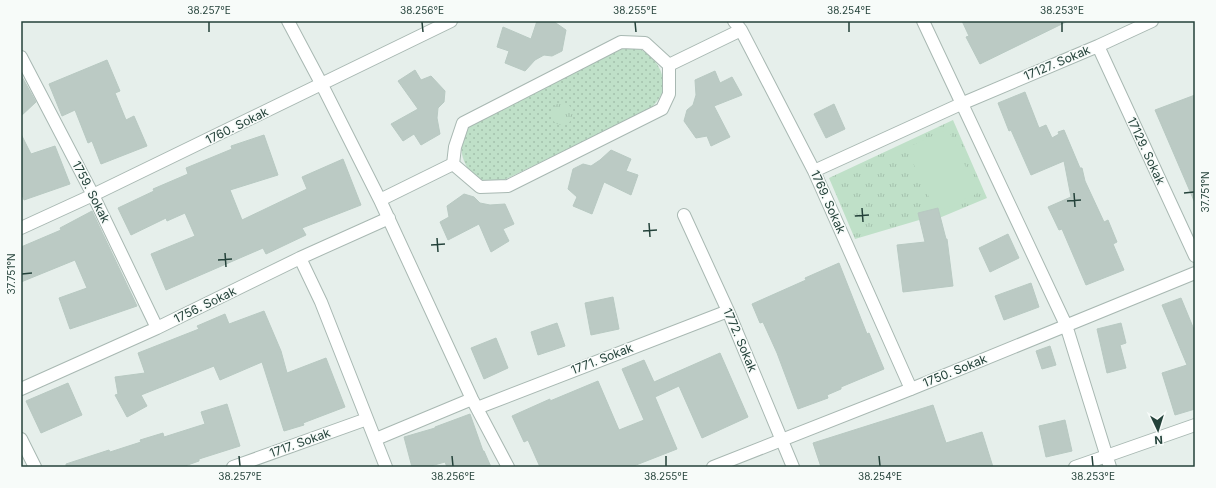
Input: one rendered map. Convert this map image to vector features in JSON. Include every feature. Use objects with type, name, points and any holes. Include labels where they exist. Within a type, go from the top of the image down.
[{"type":"street","points":[[288,21],[389,218],[475,403],[508,467]]},
{"type":"street","name":"1760. Sokak","points":[[21,228],[322,85],[451,21]]},
{"type":"street","points":[[923,21],[1066,325],[1108,461]]},
{"type":"street","name":"17127. Sokak","points":[[814,171],[962,104],[1098,46],[1152,21]]},
{"type":"street","points":[[669,65],[737,25]]},
{"type":"street","name":"1769. Sokak","points":[[737,25],[814,171],[911,389]]},
{"type":"street","points":[[621,42],[645,44],[669,65],[669,94],[662,109],[508,186],[480,187],[453,164],[455,147],[463,123],[621,42]]},
{"type":"street","name":"17129. Sokak","points":[[1098,46],[1195,256]]},
{"type":"street","name":"1759. Sokak","points":[[21,57],[93,195],[157,328]]},
{"type":"street","points":[[380,200],[453,164]]},
{"type":"street","name":"1772. Sokak","points":[[684,215],[728,311],[793,467]]},
{"type":"street","name":"1756. Sokak","points":[[21,389],[157,328],[300,258],[389,218]]},
{"type":"street","points":[[300,258],[321,302],[386,467]]},
{"type":"street","name":"1750. Sokak","points":[[713,467],[911,389],[1195,272]]},
{"type":"street","name":"1771. Sokak","points":[[376,439],[728,311]]},
{"type":"street","name":"1717. Sokak","points":[[233,467],[367,419]]},
{"type":"street","points":[[1075,467],[1108,461],[1195,425]]},
{"type":"street","points":[[21,439],[35,467]]},
{"type":"green space","points":[[632,47],[639,49],[652,58],[661,72],[663,79],[661,95],[649,110],[504,180],[485,182],[473,175],[465,163],[462,150],[463,138],[470,123],[622,49]]},
{"type":"green space","points":[[562,103],[570,106],[573,114],[570,122],[562,125],[554,122],[551,114],[554,106]]},
{"type":"green space","points":[[953,120],[987,198],[932,221],[926,218],[855,239],[829,178]]},
{"type":"green space","points":[[948,129],[978,193],[936,212],[906,148]]},
{"type":"building","points":[[537,21],[553,21],[566,30],[562,51],[552,56],[544,55],[535,60],[525,71],[505,63],[509,51],[497,47],[503,27],[531,39]]},
{"type":"building","points":[[962,21],[1068,21],[980,64],[966,37],[969,36]]},
{"type":"building","points":[[107,60],[120,91],[115,93],[126,120],[134,116],[147,146],[101,164],[92,141],[88,143],[75,110],[62,116],[49,84]]},
{"type":"building","points":[[415,70],[421,80],[431,76],[445,91],[444,102],[438,108],[437,118],[440,134],[421,145],[414,134],[403,141],[391,124],[418,109],[398,81]]},
{"type":"building","points":[[715,71],[720,83],[732,77],[742,95],[714,106],[730,137],[711,146],[707,136],[696,138],[684,121],[687,110],[693,105],[696,95],[695,80]]},
{"type":"building","points":[[21,75],[36,102],[21,116]]},
{"type":"building","points":[[1025,92],[1039,128],[1046,125],[1052,138],[1059,134],[1058,132],[1064,130],[1080,168],[1082,168],[1085,181],[1104,222],[1108,220],[1117,242],[1113,244],[1124,270],[1086,285],[1062,229],[1059,230],[1048,207],[1071,197],[1064,161],[1031,175],[1011,130],[1009,131],[998,103]]},
{"type":"building","points":[[1195,95],[1195,203],[1155,110]]},
{"type":"building","points":[[834,104],[845,129],[826,138],[814,114]]},
{"type":"building","points":[[21,134],[31,154],[55,146],[70,184],[24,200],[21,192]]},
{"type":"building","points":[[264,135],[278,175],[230,190],[242,220],[307,189],[302,177],[343,159],[361,205],[302,228],[306,235],[266,254],[263,248],[166,290],[151,254],[195,236],[185,213],[167,221],[166,218],[131,235],[118,208],[154,191],[153,189],[188,174],[186,168],[232,149],[231,146]]},
{"type":"building","points":[[611,150],[631,159],[626,171],[638,175],[631,195],[604,182],[592,214],[573,206],[577,197],[568,189],[573,169],[583,164],[591,166]]},
{"type":"building","points":[[464,194],[474,197],[480,203],[490,205],[505,204],[514,224],[503,229],[509,241],[491,252],[479,224],[448,240],[440,222],[449,217],[447,206]]},
{"type":"building","points":[[938,208],[947,239],[953,286],[903,292],[897,245],[925,242],[918,213]]},
{"type":"building","points":[[92,211],[137,306],[70,329],[59,298],[87,288],[75,260],[21,282],[21,247],[61,230],[60,228]]},
{"type":"building","points":[[1008,234],[1019,258],[990,272],[979,248]]},
{"type":"building","points":[[839,263],[867,334],[869,333],[884,369],[841,387],[841,389],[827,395],[828,398],[798,409],[777,353],[763,322],[760,323],[752,304],[806,280],[805,278]]},
{"type":"building","points":[[1031,283],[1039,307],[1004,320],[995,296]]},
{"type":"building","points":[[613,297],[619,329],[591,335],[585,303]]},
{"type":"building","points":[[1181,298],[1195,332],[1195,409],[1175,415],[1162,373],[1187,365],[1162,305]]},
{"type":"building","points":[[264,311],[281,351],[287,373],[326,358],[345,407],[303,423],[304,425],[284,431],[262,362],[220,380],[214,366],[141,395],[147,406],[127,417],[115,395],[118,394],[115,377],[145,373],[138,353],[199,329],[197,326],[225,314],[229,324]]},
{"type":"building","points":[[557,323],[565,346],[538,355],[531,332]]},
{"type":"building","points":[[1121,323],[1126,343],[1120,345],[1126,368],[1107,373],[1097,329]]},
{"type":"building","points":[[496,338],[508,368],[484,379],[471,348]]},
{"type":"building","points":[[1050,346],[1056,365],[1042,369],[1036,351]]},
{"type":"building","points":[[720,353],[748,417],[702,438],[679,386],[655,397],[677,449],[631,467],[540,467],[528,440],[524,442],[512,416],[550,399],[550,401],[598,381],[619,430],[644,420],[622,369],[644,360],[654,382]]},
{"type":"building","points":[[68,383],[82,415],[41,433],[26,401]]},
{"type":"building","points":[[227,404],[240,446],[199,459],[199,461],[182,467],[66,467],[66,464],[109,450],[110,452],[141,442],[140,440],[163,433],[164,437],[205,424],[201,412]]},
{"type":"building","points":[[933,405],[946,443],[982,432],[993,467],[821,467],[813,443]]},
{"type":"building","points":[[470,414],[483,451],[491,467],[447,467],[445,462],[427,467],[412,467],[404,437],[435,428]]},
{"type":"building","points":[[1065,420],[1072,451],[1046,457],[1039,426]]}]
